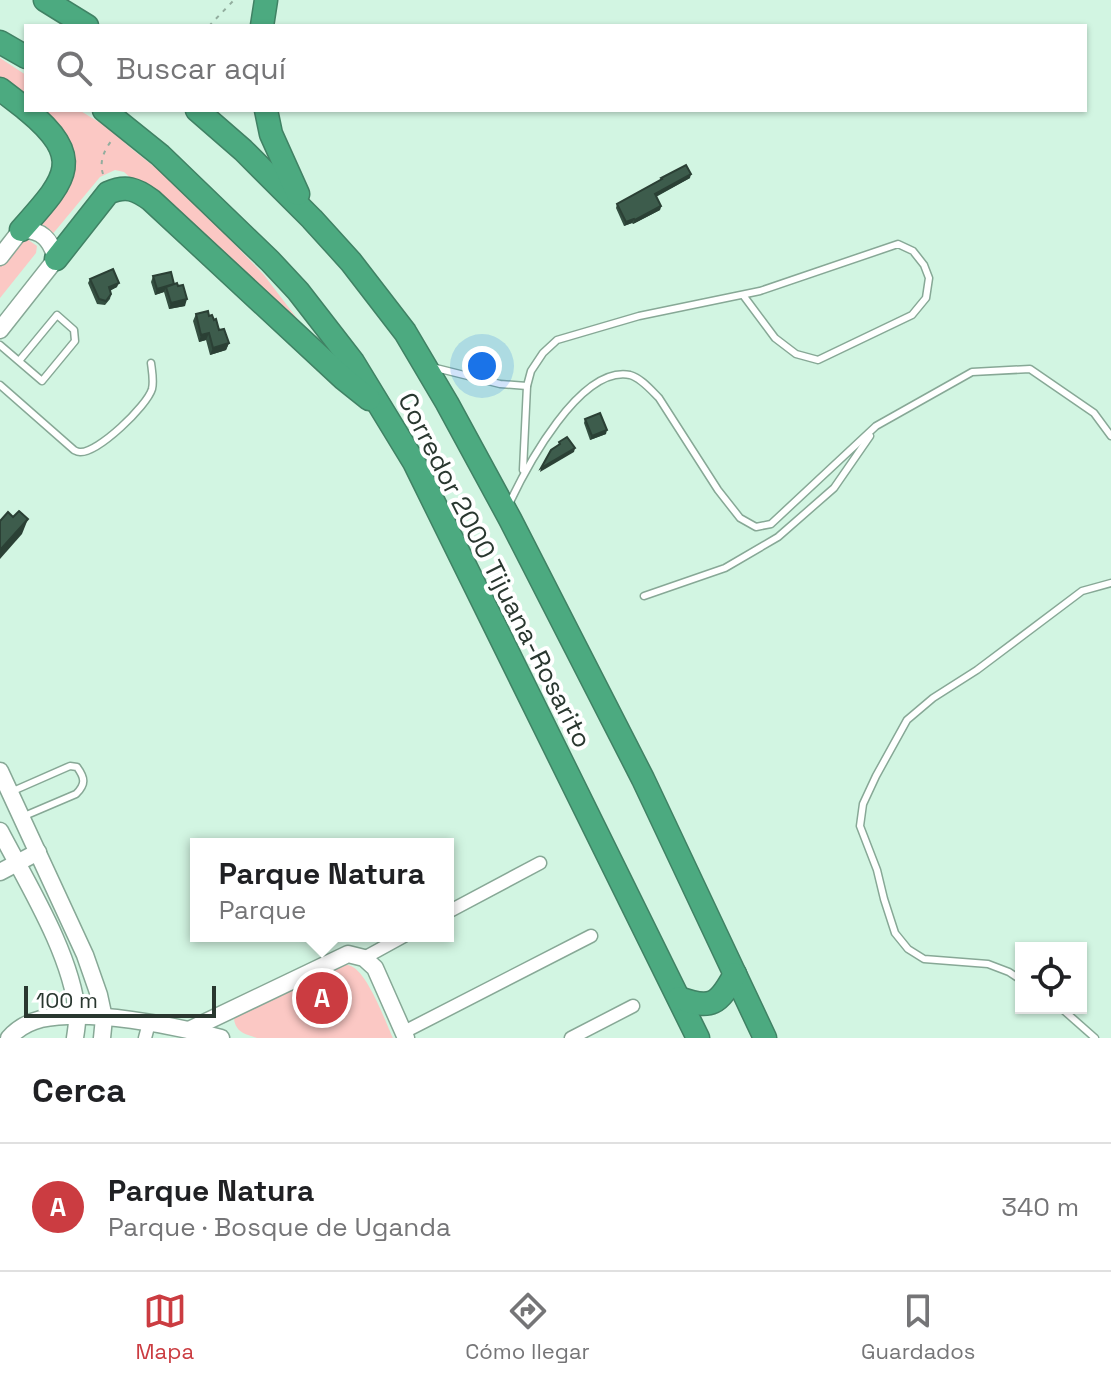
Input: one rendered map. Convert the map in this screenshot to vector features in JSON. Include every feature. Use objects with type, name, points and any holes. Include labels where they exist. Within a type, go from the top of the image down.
[{"type":"highway","points":[[45,0],[84,24]]},
{"type":"highway","points":[[262,24],[266,0]]},
{"type":"highway","points":[[0,42],[24,56]]},
{"type":"highway","points":[[0,89],[24,107]]},
{"type":"highway","points":[[21,230],[58,186],[65,169],[64,154],[58,140],[31,112]]},
{"type":"highway","name":"Corredor 2000 Tijuana-Rosarito","points":[[107,112],[160,155],[298,291],[353,362],[427,490],[698,1038]]},
{"type":"highway","name":"Corredor 2000 Tijuana-Rosarito","points":[[199,112],[243,150],[312,219],[351,262],[405,332],[506,511],[643,779],[765,1038]]},
{"type":"highway","points":[[266,112],[280,159],[312,219]]},
{"type":"highway","points":[[56,259],[108,193],[119,188],[131,188],[151,200],[344,379],[384,412]]},
{"type":"highway","points":[[679,998],[703,1006],[720,999],[735,974]]},
{"type":"main road","points":[[0,257],[21,230],[39,232],[48,238],[56,259],[0,330]]},
{"type":"main road","points":[[0,771],[85,955],[104,1018],[102,1038]]},
{"type":"main road","points":[[0,831],[9,855],[59,946],[75,996],[75,1038]]},
{"type":"main road","points":[[0,872],[9,855],[35,845]]},
{"type":"main road","points":[[189,1030],[348,954],[364,958],[375,968],[405,1035]]},
{"type":"main road","points":[[9,1038],[16,1030],[39,1020],[77,1017],[104,1018],[147,1030],[189,1030],[221,1038]]},
{"type":"street","points":[[454,909],[540,863]]},
{"type":"street","points":[[405,1035],[591,936]]},
{"type":"street","points":[[364,958],[393,942]]},
{"type":"street","points":[[571,1038],[633,1006]]},
{"type":"lane","points":[[523,474],[527,386],[531,371],[557,340],[639,316],[760,291],[898,244],[913,251],[929,278],[926,298],[912,315],[818,360],[796,354],[775,338],[743,295]]},
{"type":"lane","points":[[0,345],[42,381],[75,341],[74,330],[57,315],[19,361]]},
{"type":"lane","points":[[0,385],[79,452],[114,434],[146,401],[152,390],[151,363]]},
{"type":"lane","points":[[424,365],[500,384],[527,386]]},
{"type":"lane","points":[[506,511],[523,474],[558,419],[587,390],[611,375],[631,375],[659,398],[732,509],[756,527],[771,524],[876,426],[972,372],[1030,369],[1094,413],[1111,436]]},
{"type":"lane","points":[[644,596],[725,568],[778,537],[834,488],[876,426]]},
{"type":"lane","points":[[1015,976],[988,964],[924,959],[908,949],[895,933],[877,870],[860,826],[863,804],[907,720],[1082,591],[1111,583]]},
{"type":"lane","points":[[10,792],[70,766],[77,767],[82,773],[83,787],[76,794],[22,817]]},
{"type":"lane","points":[[1068,1014],[1095,1038]]},
{"type":"path","points":[[211,24],[234,0]]},
{"type":"path","points":[[108,193],[100,167],[105,149],[112,139],[129,128]]},
{"type":"shaded area","points":[[0,58],[24,74],[24,100],[0,82]]},
{"type":"shaded area","points":[[39,112],[82,112],[107,127],[180,187],[264,275],[324,354],[124,172],[115,170],[100,177],[51,236],[35,224],[63,188]]},
{"type":"shaded area","points":[[22,239],[37,246],[36,253],[0,298],[0,265]]},
{"type":"shaded area","points":[[339,964],[351,966],[364,978],[393,1038],[257,1038],[237,1027],[234,1019],[240,1013]]},
{"type":"building","points":[[686,165],[691,174],[655,194],[661,206],[626,222],[617,204]]},
{"type":"building","points":[[113,269],[119,283],[109,287],[111,294],[106,301],[99,299],[90,279]]},
{"type":"building","points":[[171,272],[174,284],[157,289],[153,276]]},
{"type":"building","points":[[177,283],[178,286],[183,285],[187,299],[171,303],[166,287]]},
{"type":"building","points":[[208,311],[209,316],[216,319],[219,330],[224,329],[229,343],[213,348],[209,333],[201,335],[196,314]]},
{"type":"building","points":[[600,413],[607,430],[592,436],[585,419]]},
{"type":"building","points":[[567,437],[575,448],[541,468],[551,450]]},
{"type":"building","points":[[19,511],[28,519],[0,550],[0,521],[8,512],[13,517]]},
{"type":"place","name":"Parque Natura","points":[[322,998]]}]
